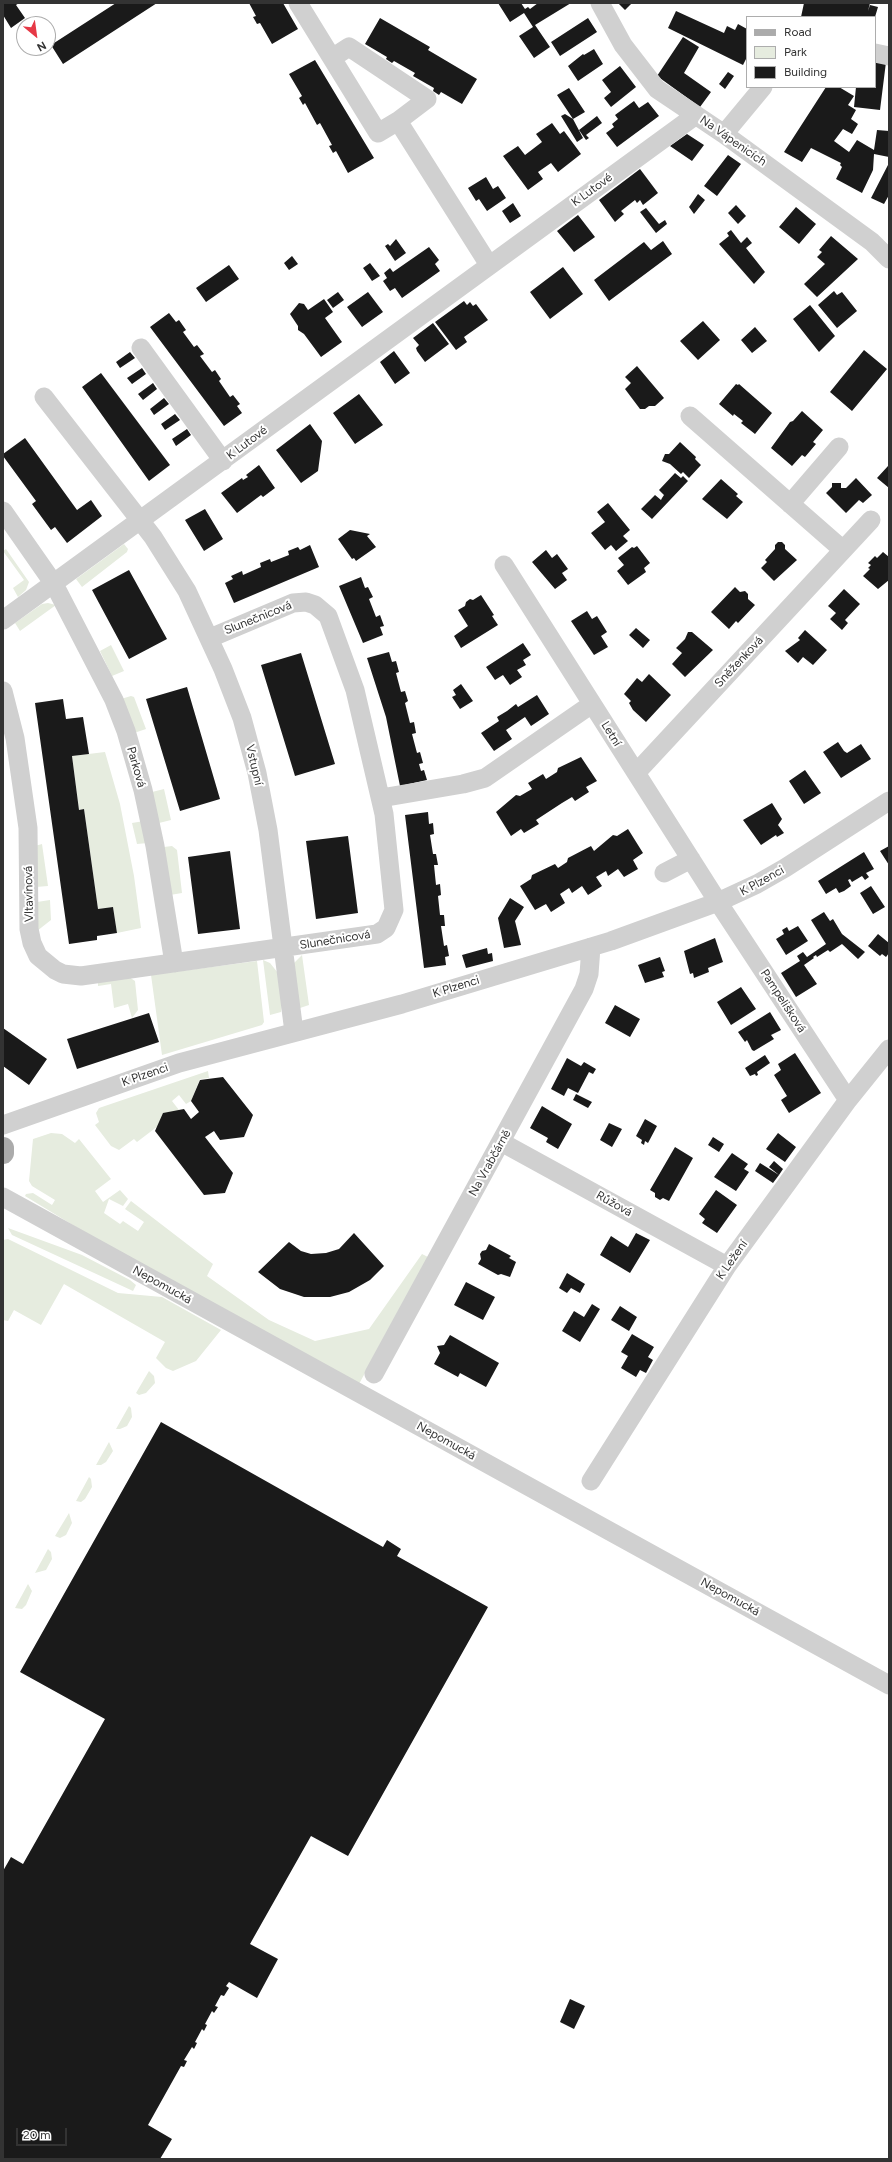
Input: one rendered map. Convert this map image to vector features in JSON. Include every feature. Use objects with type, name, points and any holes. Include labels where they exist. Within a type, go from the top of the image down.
[{"type":"main road","points":[[3,1148],[3,1153]]},
{"type":"street","points":[[298,3],[378,133],[398,121],[427,99],[349,47],[332,58]]},
{"type":"street","name":"Na Vápenicích","points":[[600,3],[623,45],[657,88],[880,241],[889,259]]},
{"type":"street","points":[[876,53],[889,56]]},
{"type":"street","points":[[724,134],[761,88]]},
{"type":"street","name":"K Lutové","points":[[3,620],[696,115]]},
{"type":"street","points":[[398,121],[489,265]]},
{"type":"street","points":[[141,348],[223,461]]},
{"type":"street","name":"Vstupní","points":[[44,397],[140,521],[187,591],[210,638],[242,718],[257,773],[268,830],[294,1032]]},
{"type":"street","points":[[690,416],[843,550]]},
{"type":"street","points":[[790,504],[839,448]]},
{"type":"street","name":"Parková","points":[[3,511],[54,584],[114,700],[136,762],[155,846],[174,963]]},
{"type":"street","name":"Sněženková","points":[[636,773],[871,520]]},
{"type":"street","name":"Letní","points":[[504,565],[718,902]]},
{"type":"street","name":"Slunečnicová","points":[[174,963],[366,937],[377,934],[388,923],[394,910],[381,798],[355,690],[333,626],[322,610],[306,602],[293,603],[210,638]]},
{"type":"street","name":"Vltavínová","points":[[3,691],[13,725],[26,817],[29,929],[32,943],[38,956],[55,970],[63,974],[81,976],[174,963]]},
{"type":"street","points":[[381,798],[463,784],[485,778],[592,704]]},
{"type":"street","name":"K Plzenci","points":[[3,1125],[180,1062],[402,1004],[591,947],[718,902],[757,884],[785,868],[889,801]]},
{"type":"street","points":[[664,873],[691,859]]},
{"type":"street","name":"Pampelišková","points":[[718,902],[848,1100]]},
{"type":"street","name":"Na Vrabčárně","points":[[374,1374],[584,989],[589,974],[591,947]]},
{"type":"street","name":"K Ležení","points":[[591,1481],[727,1266],[848,1100],[889,1049]]},
{"type":"street","name":"Růžová","points":[[501,1142],[727,1266]]},
{"type":"street","name":"Nepomucká","points":[[3,1197],[889,1685]]},
{"type":"green space","points":[[124,544],[128,549],[127,552],[82,587],[76,579]]},
{"type":"green space","points":[[6,549],[29,582],[26,590],[18,597],[13,588],[24,580],[3,551]]},
{"type":"green space","points":[[48,603],[56,605],[20,631],[15,623],[42,604]]},
{"type":"green space","points":[[111,645],[124,671],[112,676],[100,651]]},
{"type":"green space","points":[[131,696],[134,697],[146,729],[134,733],[121,699]]},
{"type":"green space","points":[[105,752],[120,804],[134,876],[141,928],[117,933],[113,907],[98,909],[84,809],[79,810],[72,756]]},
{"type":"green space","points":[[164,789],[171,820],[159,823],[152,792]]},
{"type":"green space","points":[[144,821],[148,843],[137,844],[132,823]]},
{"type":"green space","points":[[42,844],[48,886],[36,887],[35,846]]},
{"type":"green space","points":[[172,846],[177,850],[182,893],[170,895],[164,847]]},
{"type":"green space","points":[[50,900],[51,920],[37,931],[37,902]]},
{"type":"green space","points":[[302,955],[309,1005],[300,1008],[293,964]]},
{"type":"green space","points":[[263,960],[270,963],[278,973],[282,1004],[281,1012],[270,1015]]},
{"type":"green space","points":[[257,961],[264,1022],[262,1025],[162,1055],[151,975]]},
{"type":"green space","points":[[129,977],[135,981],[138,1010],[132,1018],[128,1004],[114,1008],[111,984],[98,986],[98,981]]},
{"type":"green space","points":[[208,1071],[209,1078],[200,1079],[191,1101],[186,1104],[179,1095],[172,1101],[179,1110],[137,1142],[134,1139],[119,1150],[111,1146],[95,1125],[99,1122],[96,1113],[99,1108]]},
{"type":"green space","points":[[51,1133],[62,1134],[75,1143],[79,1139],[111,1179],[95,1191],[103,1202],[120,1190],[128,1199],[123,1206],[109,1199],[104,1213],[120,1224],[123,1221],[138,1231],[144,1222],[125,1209],[131,1201],[213,1264],[207,1276],[269,1320],[315,1341],[369,1329],[422,1254],[428,1257],[359,1384],[81,1230],[25,1196],[26,1194],[33,1193],[52,1205],[55,1200],[32,1186],[29,1181],[33,1139]]},
{"type":"green space","points":[[8,1228],[82,1255],[130,1280],[136,1285],[133,1291],[12,1235]]},
{"type":"green space","points":[[8,1239],[118,1293],[162,1297],[221,1330],[196,1361],[173,1371],[166,1368],[156,1358],[165,1342],[64,1284],[41,1325],[14,1310],[8,1321],[3,1320],[3,1240]]},
{"type":"green space","points":[[149,1371],[154,1376],[155,1383],[146,1393],[139,1395],[136,1393]]},
{"type":"green space","points":[[129,1406],[131,1408],[132,1417],[127,1426],[116,1429]]},
{"type":"green space","points":[[109,1442],[113,1451],[106,1462],[101,1465],[96,1465]]},
{"type":"green space","points":[[89,1477],[91,1479],[92,1487],[85,1499],[81,1502],[76,1501]]},
{"type":"green space","points":[[69,1513],[72,1523],[66,1535],[60,1538],[55,1536]]},
{"type":"green space","points":[[48,1549],[51,1552],[52,1559],[46,1570],[35,1573]]},
{"type":"green space","points":[[28,1584],[32,1591],[26,1605],[22,1609],[15,1608]]},
{"type":"building","points":[[3,3],[19,3],[16,5],[24,16],[16,16],[16,24],[11,28],[3,15]]},
{"type":"building","points":[[116,3],[157,3],[63,64],[56,53],[56,42]]},
{"type":"building","points":[[249,3],[283,3],[298,29],[272,44],[260,23],[257,24],[253,17],[256,16]]},
{"type":"building","points":[[498,3],[521,3],[525,9],[528,7],[530,9],[538,3],[571,3],[535,25],[550,47],[534,58],[519,36],[533,27],[524,13],[510,22]]},
{"type":"building","points":[[618,3],[632,3],[625,10]]},
{"type":"building","points":[[804,3],[870,3],[868,11],[870,5],[878,7],[875,16],[801,16]]},
{"type":"building","points":[[676,11],[724,33],[727,26],[735,30],[738,24],[746,28],[746,59],[743,65],[668,28]]},
{"type":"building","points":[[380,18],[430,47],[428,50],[477,79],[462,104],[441,92],[439,95],[433,91],[434,88],[413,76],[415,73],[394,61],[392,63],[386,59],[387,57],[365,44]]},
{"type":"building","points":[[588,18],[597,32],[560,56],[551,42]]},
{"type":"building","points":[[683,37],[699,47],[684,73],[711,92],[700,107],[657,76]]},
{"type":"building","points":[[594,49],[603,64],[578,81],[568,66],[583,54],[584,55]]},
{"type":"building","points":[[315,60],[374,158],[348,173],[336,151],[333,153],[329,146],[332,145],[320,123],[317,125],[305,103],[303,105],[299,98],[302,96],[289,74]]},
{"type":"building","points":[[876,61],[886,62],[880,110],[854,107],[856,88],[876,88]]},
{"type":"building","points":[[620,66],[636,87],[611,107],[604,98],[611,92],[602,80]]},
{"type":"building","points":[[728,72],[734,76],[725,89],[719,84]]},
{"type":"building","points":[[569,88],[585,112],[573,119],[557,95]]},
{"type":"building","points":[[825,88],[841,88],[854,96],[848,105],[856,110],[851,119],[858,124],[852,134],[843,129],[834,141],[849,152],[857,140],[874,150],[877,130],[889,131],[889,157],[874,154],[873,170],[862,193],[836,179],[842,167],[840,165],[841,163],[811,148],[802,162],[784,152]]},
{"type":"building","points":[[634,101],[639,108],[648,102],[659,116],[617,147],[606,133],[614,127],[612,124],[618,119],[615,115]]},
{"type":"building","points":[[565,114],[573,119],[583,138],[577,142],[561,116]]},
{"type":"building","points":[[597,116],[602,123],[586,135],[589,138],[586,140],[579,130]]},
{"type":"building","points":[[552,123],[560,134],[564,131],[581,154],[558,172],[551,163],[538,172],[543,179],[528,190],[503,156],[518,146],[525,155],[542,142],[536,134]]},
{"type":"building","points":[[687,134],[704,145],[692,161],[670,146]]},
{"type":"building","points":[[728,155],[741,164],[717,196],[704,186]]},
{"type":"building","points":[[889,163],[889,195],[884,204],[871,198]]},
{"type":"building","points":[[640,169],[658,193],[643,205],[640,200],[637,203],[635,200],[621,211],[624,214],[615,222],[599,200]]},
{"type":"building","points":[[486,177],[493,189],[498,186],[506,198],[487,211],[479,199],[476,201],[468,188]]},
{"type":"building","points":[[698,194],[705,200],[694,214],[689,207]]},
{"type":"building","points":[[513,203],[521,216],[510,223],[502,211]]},
{"type":"building","points":[[736,205],[746,216],[738,224],[728,213]]},
{"type":"building","points":[[796,207],[816,224],[799,244],[779,227]]},
{"type":"building","points":[[646,208],[659,224],[665,220],[667,224],[656,233],[640,212]]},
{"type":"building","points":[[578,215],[595,237],[574,252],[557,231]]},
{"type":"building","points":[[731,230],[741,243],[747,237],[752,243],[746,248],[765,272],[754,284],[719,244],[729,236],[727,233]]},
{"type":"building","points":[[831,236],[858,259],[817,297],[804,284],[825,264],[817,257],[822,252],[819,250]]},
{"type":"building","points":[[396,239],[406,253],[395,261],[385,246],[388,244],[390,246]]},
{"type":"building","points":[[663,241],[672,254],[609,301],[594,280],[644,242],[651,250]]},
{"type":"building","points":[[429,247],[439,260],[435,264],[440,271],[402,298],[395,288],[390,291],[383,281],[387,278],[384,273],[390,268],[393,272]]},
{"type":"building","points":[[292,256],[298,264],[289,270],[284,263]]},
{"type":"building","points":[[370,263],[380,276],[372,281],[363,268]]},
{"type":"building","points":[[229,265],[239,279],[206,302],[196,288]]},
{"type":"building","points":[[563,267],[583,294],[550,319],[530,292]]},
{"type":"building","points":[[834,291],[837,295],[842,292],[857,311],[837,328],[818,305]]},
{"type":"building","points":[[338,292],[344,300],[333,308],[327,300]]},
{"type":"building","points":[[368,292],[383,312],[362,327],[347,307]]},
{"type":"building","points":[[324,299],[333,312],[325,318],[342,342],[321,357],[304,334],[298,330],[298,326],[290,314],[299,303],[304,304],[308,310]]},
{"type":"building","points":[[464,301],[467,305],[470,302],[473,306],[476,304],[488,320],[464,337],[467,342],[456,350],[435,322]]},
{"type":"building","points":[[810,305],[835,336],[819,352],[793,319]]},
{"type":"building","points":[[169,313],[176,322],[179,320],[186,330],[183,332],[194,347],[197,345],[204,354],[200,356],[212,372],[215,370],[221,379],[219,381],[230,397],[233,395],[240,404],[237,406],[242,413],[224,426],[150,327]]},
{"type":"building","points":[[703,321],[720,340],[698,360],[680,341]]},
{"type":"building","points":[[433,323],[449,344],[425,362],[417,351],[416,348],[419,345],[413,338]]},
{"type":"building","points":[[755,327],[767,341],[752,353],[741,340]]},
{"type":"building","points":[[864,350],[887,369],[852,411],[830,392]]},
{"type":"building","points":[[394,351],[410,373],[395,384],[380,362]]},
{"type":"building","points":[[130,352],[135,358],[120,368],[116,362]]},
{"type":"building","points":[[637,366],[664,398],[655,406],[640,409],[625,389],[631,383],[625,377]]},
{"type":"building","points":[[142,368],[146,374],[132,384],[127,378]]},
{"type":"building","points":[[101,373],[170,465],[149,481],[82,387]]},
{"type":"building","points":[[153,383],[157,389],[143,400],[138,394]]},
{"type":"building","points":[[736,384],[739,384],[772,413],[755,434],[741,423],[743,421],[734,414],[733,416],[719,404]]},
{"type":"building","points":[[359,394],[383,425],[355,444],[333,413]]},
{"type":"building","points":[[164,398],[169,404],[154,415],[150,409]]},
{"type":"building","points":[[802,411],[823,430],[813,442],[816,444],[805,457],[802,455],[792,466],[771,448],[790,422],[793,421]]},
{"type":"building","points":[[175,414],[180,420],[165,430],[161,424]]},
{"type":"building","points":[[310,424],[322,441],[318,471],[301,483],[276,450]]},
{"type":"building","points":[[187,429],[191,435],[176,446],[172,439]]},
{"type":"building","points":[[25,438],[77,510],[91,500],[102,516],[67,543],[55,527],[51,530],[32,504],[36,501],[3,456],[3,454]]},
{"type":"building","points":[[680,442],[696,457],[695,459],[701,465],[689,478],[683,472],[681,474],[670,464],[662,461],[665,454],[669,454]]},
{"type":"building","points":[[259,465],[275,488],[263,497],[261,495],[237,513],[221,493],[242,478],[243,480],[248,477],[246,475]]},
{"type":"building","points":[[888,466],[889,467],[889,488],[877,478]]},
{"type":"building","points":[[675,473],[681,478],[683,476],[688,481],[652,519],[641,509],[655,495],[661,500],[664,495],[659,490]]},
{"type":"building","points":[[856,478],[872,495],[863,503],[859,500],[846,513],[826,493],[832,487],[832,483],[841,483],[841,488],[846,488]]},
{"type":"building","points":[[721,479],[738,494],[736,496],[743,502],[727,519],[702,499]]},
{"type":"building","points":[[608,503],[630,530],[623,536],[628,541],[616,551],[611,545],[605,550],[591,533],[605,522],[597,512]]},
{"type":"building","points":[[205,509],[223,539],[204,551],[185,520]]},
{"type":"building","points":[[350,530],[370,534],[367,536],[376,547],[356,561],[354,558],[352,559],[338,539]]},
{"type":"building","points":[[778,542],[782,542],[785,545],[785,549],[797,560],[774,581],[761,568],[767,562],[765,560],[775,549],[775,545]]},
{"type":"building","points":[[310,545],[319,567],[234,603],[225,583],[233,579],[231,576],[242,571],[243,575],[261,567],[260,563],[270,559],[271,562],[289,555],[288,551],[298,547],[300,550]]},
{"type":"building","points":[[637,546],[650,563],[644,568],[646,572],[628,585],[617,571],[624,565],[618,558],[632,547],[634,548]]},
{"type":"building","points":[[546,550],[552,558],[557,554],[568,569],[562,573],[567,580],[555,589],[532,562]]},
{"type":"building","points":[[883,552],[889,557],[889,580],[878,589],[863,576],[870,569],[868,568],[871,565],[868,563],[875,556],[877,558]]},
{"type":"building","points":[[129,570],[167,639],[129,659],[92,590]]},
{"type":"building","points":[[361,577],[365,588],[368,587],[373,597],[369,599],[376,617],[380,615],[384,626],[380,627],[383,635],[363,643],[339,586]]},
{"type":"building","points":[[735,587],[740,592],[745,591],[748,594],[748,599],[755,605],[738,623],[736,621],[729,629],[711,612]]},
{"type":"building","points":[[844,589],[860,604],[845,620],[848,623],[842,630],[830,619],[836,613],[828,606]]},
{"type":"building","points":[[481,595],[494,615],[492,616],[498,625],[461,648],[454,636],[468,626],[458,610],[465,606],[466,602],[470,599],[473,600]]},
{"type":"building","points":[[587,611],[592,619],[597,616],[607,632],[601,636],[608,647],[594,655],[571,621]]},
{"type":"building","points":[[636,628],[650,640],[643,648],[629,635]]},
{"type":"building","points":[[805,630],[827,650],[813,665],[803,657],[798,663],[785,651],[800,640],[798,638]]},
{"type":"building","points":[[688,632],[692,632],[713,650],[685,677],[672,664],[682,653],[676,648],[685,639]]},
{"type":"building","points":[[523,643],[531,655],[523,660],[526,665],[517,670],[522,677],[510,685],[503,675],[495,680],[486,667]]},
{"type":"building","points":[[389,652],[392,662],[396,661],[399,672],[396,673],[401,692],[405,691],[408,701],[405,703],[410,723],[414,722],[416,733],[412,734],[417,753],[420,752],[423,763],[419,764],[421,771],[424,770],[427,780],[400,786],[386,717],[367,658]]},
{"type":"building","points":[[301,653],[335,764],[295,776],[261,665]]},
{"type":"building","points":[[649,674],[671,695],[646,722],[633,710],[629,703],[631,701],[624,694],[637,678],[642,682]]},
{"type":"building","points":[[461,684],[473,701],[460,709],[452,697],[456,695],[453,690]]},
{"type":"building","points":[[187,687],[220,799],[180,811],[146,699]]},
{"type":"building","points":[[537,695],[549,714],[531,726],[525,717],[506,730],[512,739],[494,751],[481,733],[499,721],[497,717],[516,704],[518,707]]},
{"type":"building","points":[[63,699],[66,719],[83,717],[89,754],[72,756],[79,810],[84,809],[98,909],[113,907],[117,933],[97,936],[97,940],[69,944],[35,703]]},
{"type":"building","points":[[838,742],[847,753],[861,744],[871,759],[841,778],[823,752]]},
{"type":"building","points":[[581,757],[597,781],[586,787],[589,792],[575,801],[572,797],[536,820],[539,824],[524,833],[521,829],[511,836],[496,812],[516,795],[520,796],[532,789],[528,783],[543,774],[546,779],[557,772],[558,768]]},
{"type":"building","points":[[805,770],[821,793],[804,804],[789,781]]},
{"type":"building","points":[[772,803],[782,819],[778,825],[784,833],[777,837],[776,835],[761,845],[743,820]]},
{"type":"building","points":[[428,812],[429,824],[433,823],[434,834],[430,835],[433,854],[436,854],[438,865],[434,865],[436,885],[440,884],[441,895],[438,896],[440,915],[444,915],[445,926],[441,926],[444,946],[447,945],[449,956],[445,957],[446,965],[424,968],[405,815]]},
{"type":"building","points":[[628,829],[643,853],[633,860],[638,869],[624,877],[618,869],[608,876],[606,871],[596,877],[602,886],[588,895],[582,886],[572,893],[569,888],[560,894],[565,903],[551,912],[546,904],[535,910],[520,886],[531,879],[532,875],[555,864],[558,868],[567,862],[568,858],[591,846],[594,851],[613,835],[617,836]]},
{"type":"building","points":[[348,836],[358,913],[316,919],[306,841]]},
{"type":"building","points":[[889,846],[889,865],[880,851]]},
{"type":"building","points":[[230,851],[240,929],[198,934],[188,857]]},
{"type":"building","points":[[864,852],[874,869],[866,873],[869,877],[865,880],[862,876],[852,882],[850,879],[848,880],[851,886],[844,891],[839,893],[836,888],[826,894],[818,881]]},
{"type":"building","points":[[871,886],[885,907],[873,914],[860,893]]},
{"type":"building","points":[[510,898],[524,907],[515,921],[521,945],[504,948],[498,918]]},
{"type":"building","points":[[824,912],[830,921],[833,919],[842,934],[865,952],[858,959],[842,944],[830,952],[828,950],[817,957],[816,955],[804,965],[817,984],[796,997],[781,973],[800,961],[797,956],[803,952],[807,957],[826,944],[811,920]]},
{"type":"building","points":[[798,926],[808,941],[786,955],[776,939],[784,934],[782,930],[787,927],[789,931]]},
{"type":"building","points":[[878,934],[889,943],[889,953],[886,957],[882,954],[880,956],[868,946]]},
{"type":"building","points":[[715,938],[723,962],[708,968],[709,972],[694,978],[693,973],[690,974],[684,951]]},
{"type":"building","points":[[487,948],[488,954],[492,953],[493,961],[466,968],[462,955]]},
{"type":"building","points":[[660,957],[665,971],[662,972],[664,977],[645,983],[638,965]]},
{"type":"building","points":[[741,987],[756,1009],[731,1025],[717,1002]]},
{"type":"building","points":[[615,1005],[640,1019],[630,1037],[605,1023]]},
{"type":"building","points":[[770,1012],[781,1030],[771,1035],[774,1039],[754,1051],[747,1040],[745,1042],[738,1032]]},
{"type":"building","points":[[149,1013],[159,1042],[77,1069],[67,1039]]},
{"type":"building","points":[[3,1028],[47,1059],[29,1085],[3,1066]]},
{"type":"building","points":[[795,1053],[821,1093],[789,1113],[781,1100],[787,1096],[774,1075],[781,1070],[778,1064]]},
{"type":"building","points":[[765,1055],[770,1063],[757,1072],[758,1075],[756,1076],[755,1074],[750,1076],[745,1068]]},
{"type":"building","points":[[567,1058],[581,1066],[584,1062],[596,1069],[593,1074],[589,1072],[578,1093],[568,1088],[564,1096],[551,1089]]},
{"type":"building","points":[[223,1077],[253,1115],[244,1137],[220,1140],[214,1131],[205,1137],[233,1173],[225,1193],[204,1195],[155,1131],[163,1113],[184,1109],[191,1119],[199,1112],[191,1101],[200,1080]]},
{"type":"building","points":[[576,1094],[592,1102],[588,1108],[573,1100]]},
{"type":"building","points":[[542,1106],[572,1124],[558,1149],[546,1142],[548,1138],[530,1128]]},
{"type":"building","points":[[645,1119],[657,1126],[648,1143],[645,1141],[644,1145],[641,1143],[642,1140],[636,1136]]},
{"type":"building","points":[[609,1123],[622,1129],[612,1147],[600,1140]]},
{"type":"building","points":[[778,1133],[796,1147],[785,1162],[766,1149]]},
{"type":"building","points":[[713,1137],[724,1144],[719,1152],[708,1145]]},
{"type":"building","points":[[675,1147],[693,1158],[669,1201],[663,1198],[660,1200],[655,1197],[655,1193],[650,1190]]},
{"type":"building","points":[[732,1153],[748,1164],[744,1169],[749,1172],[736,1191],[714,1177]]},
{"type":"building","points":[[774,1161],[783,1169],[779,1175],[769,1167]]},
{"type":"building","points":[[760,1163],[779,1175],[773,1183],[755,1171]]},
{"type":"building","points":[[716,1190],[737,1205],[717,1233],[702,1223],[705,1219],[699,1214]]},
{"type":"building","points":[[354,1233],[384,1266],[370,1280],[349,1292],[330,1297],[304,1297],[280,1289],[258,1272],[289,1242],[301,1251],[311,1254],[326,1253],[339,1249]]},
{"type":"building","points":[[636,1233],[650,1240],[630,1273],[600,1255],[611,1236],[628,1247]]},
{"type":"building","points":[[489,1244],[511,1256],[509,1258],[516,1262],[510,1277],[501,1274],[498,1275],[478,1264],[481,1259],[480,1254],[482,1251],[486,1250]]},
{"type":"building","points":[[567,1273],[585,1284],[580,1293],[571,1288],[567,1293],[559,1288]]},
{"type":"building","points":[[466,1282],[495,1297],[483,1320],[454,1305]]},
{"type":"building","points":[[592,1304],[600,1309],[580,1342],[562,1331],[574,1311],[584,1317]]},
{"type":"building","points":[[620,1306],[637,1317],[629,1331],[611,1320]]},
{"type":"building","points":[[632,1334],[654,1347],[648,1357],[653,1360],[646,1373],[640,1370],[636,1377],[621,1368],[628,1356],[621,1352]]},
{"type":"building","points":[[450,1335],[499,1363],[486,1387],[460,1373],[458,1377],[434,1364],[440,1353],[437,1346],[444,1345]]},
{"type":"building","points":[[161,1422],[383,1547],[387,1540],[401,1549],[397,1556],[488,1607],[348,1856],[311,1836],[250,1944],[278,1959],[257,1998],[229,1982],[226,1986],[229,1988],[224,1996],[221,1995],[215,2006],[218,2007],[214,2013],[212,2011],[205,2024],[207,2025],[204,2031],[202,2029],[195,2042],[197,2043],[194,2049],[192,2047],[184,2060],[187,2061],[184,2067],[181,2066],[148,2125],[172,2139],[160,2159],[3,2159],[3,1871],[11,1857],[23,1864],[105,1719],[20,1672]]},
{"type":"building","points":[[570,1999],[585,2006],[574,2029],[560,2022]]}]
